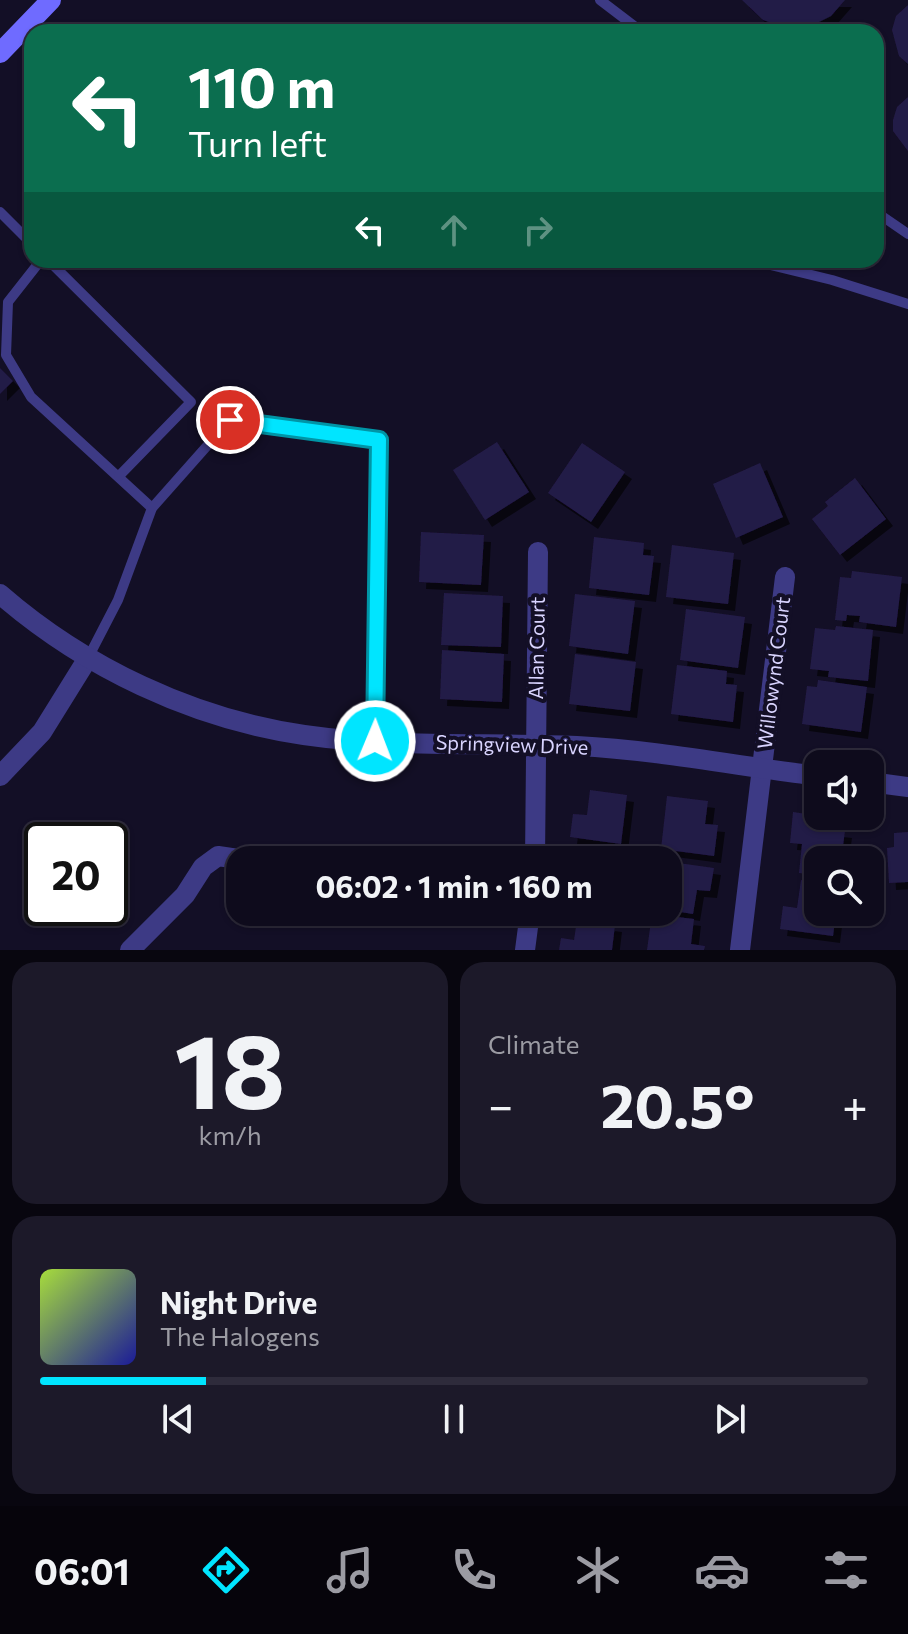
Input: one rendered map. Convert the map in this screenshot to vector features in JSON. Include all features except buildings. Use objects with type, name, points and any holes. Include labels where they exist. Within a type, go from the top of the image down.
[{"type":"main road","points":[[28,24],[51,0]]},
{"type":"main road","points":[[0,53],[24,28]]},
{"type":"street","name":"Allan Court","points":[[535,846],[538,552]]},
{"type":"street","name":"Willowynd Court","points":[[740,950],[785,577]]},
{"type":"street","name":"Springview Drive","points":[[0,594],[88,658],[149,689],[232,718],[302,735],[375,741],[581,746],[804,774]]},
{"type":"street","points":[[0,776],[42,732],[88,658]]},
{"type":"street","points":[[884,784],[908,787]]},
{"type":"street","points":[[130,950],[185,895],[203,867],[218,856],[226,857]]},
{"type":"street","points":[[525,950],[528,926]]},
{"type":"lane","points":[[600,0],[632,24]]},
{"type":"lane","points":[[0,212],[24,236]]},
{"type":"lane","points":[[884,218],[908,234]]},
{"type":"lane","points":[[35,268],[8,302],[6,355],[31,397],[152,508]]},
{"type":"lane","points":[[56,268],[191,402],[119,476]]},
{"type":"lane","points":[[783,268],[908,304]]},
{"type":"lane","points":[[88,658],[118,600],[152,508],[230,420],[379,440],[375,741]]},
{"type":"route","points":[[230,420],[379,440],[375,741]]}]
